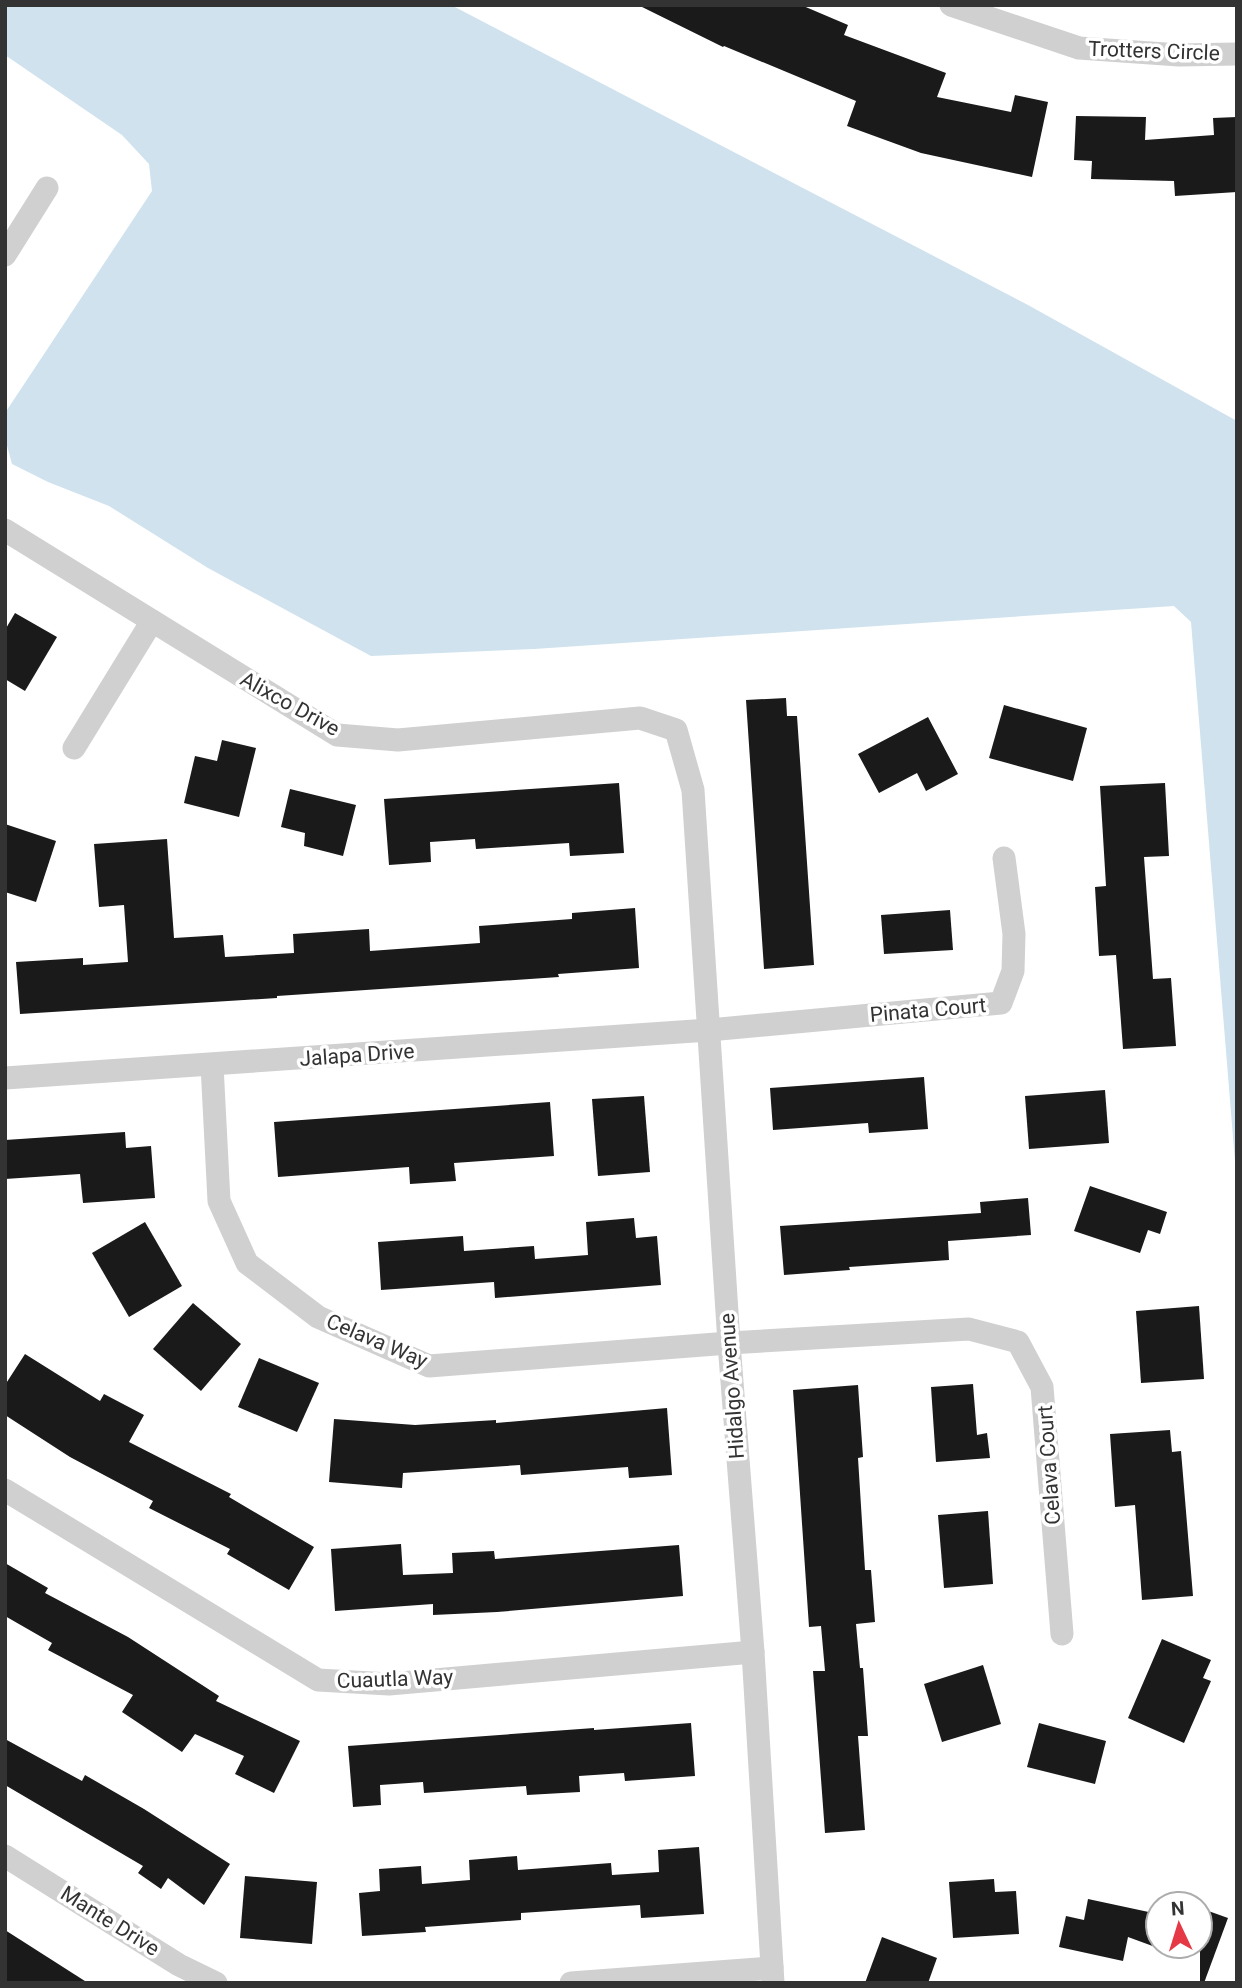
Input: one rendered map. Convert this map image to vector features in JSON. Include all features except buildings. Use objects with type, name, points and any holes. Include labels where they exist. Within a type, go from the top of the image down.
[{"type":"street","name":"Trotters Circle","points":[[951,5],[1079,48],[1179,55],[1237,54]]},
{"type":"street","points":[[5,255],[47,188]]},
{"type":"street","name":"Alixco Drive","points":[[5,530],[337,736],[398,740],[640,718],[676,730],[693,790]]},
{"type":"street","points":[[74,748],[152,621]]},
{"type":"street","name":"Hidalgo Avenue","points":[[693,790],[773,1976]]},
{"type":"street","name":"Pinata Court","points":[[709,1030],[1001,1003],[1013,971],[1014,934],[1004,858]]},
{"type":"street","name":"Jalapa Drive","points":[[5,1079],[709,1030]]},
{"type":"street","name":"Celava Way","points":[[212,1065],[219,1201],[247,1264],[318,1317],[429,1366],[729,1343]]},
{"type":"street","name":"Celava Court","points":[[729,1343],[969,1329],[1018,1342],[1042,1387],[1062,1634]]},
{"type":"street","name":"Cuautla Way","points":[[5,1490],[318,1680],[389,1684],[753,1652]]},
{"type":"street","name":"Mante Drive","points":[[5,1856],[179,1965],[216,1983]]},
{"type":"street","points":[[571,1983],[773,1976]]},
{"type":"water","points":[[5,5],[451,5],[1028,305],[1237,421],[1237,1186],[1191,622],[1174,606],[534,649],[371,656],[208,568],[109,506],[48,482],[12,464],[6,442],[5,413],[152,191],[149,164],[122,135],[5,55]]}]
